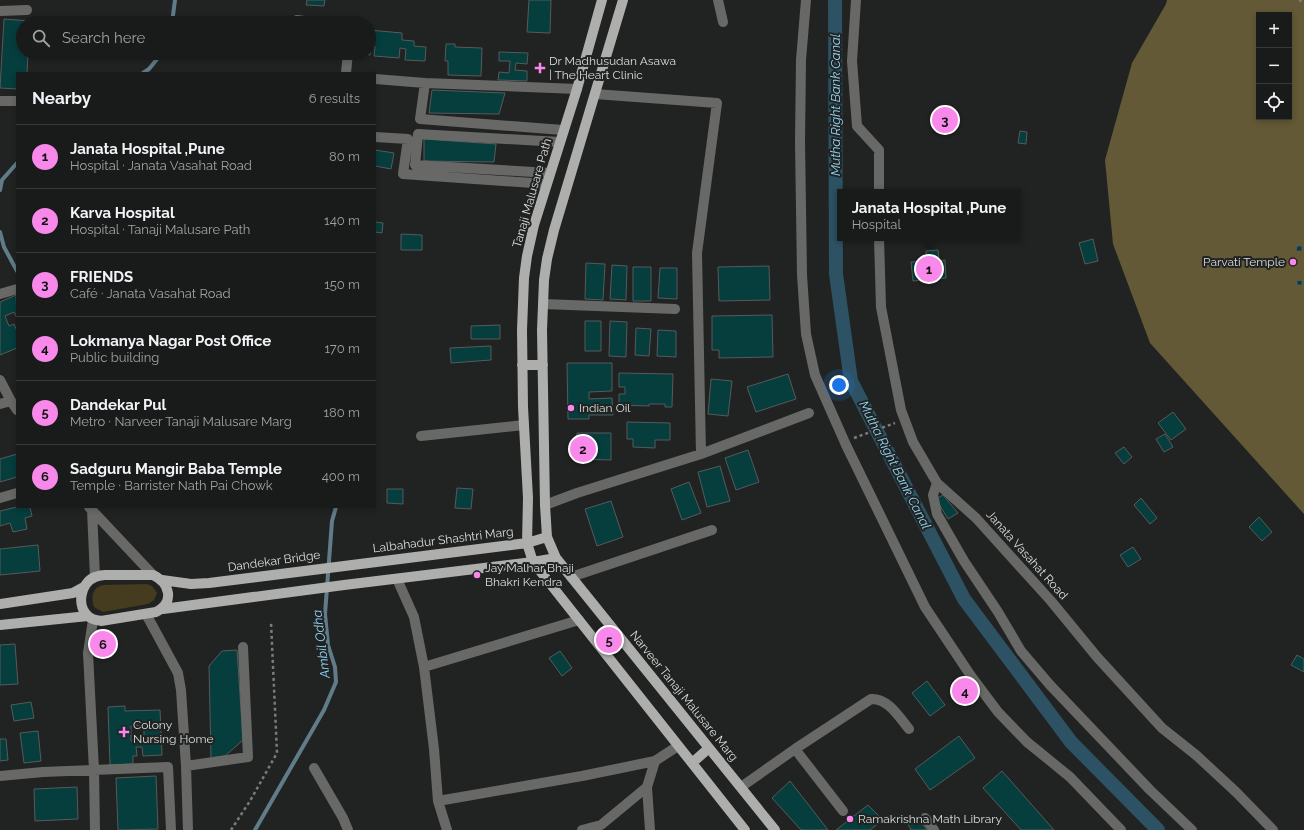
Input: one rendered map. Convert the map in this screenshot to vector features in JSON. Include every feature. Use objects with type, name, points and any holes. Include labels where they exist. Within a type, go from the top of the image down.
[{"type":"main road","name":"Tanaji Malusare Path","points":[[527,543],[528,498],[524,425],[522,330],[524,278],[527,256],[534,224],[577,89],[602,0]]},
{"type":"main road","points":[[547,538],[545,505],[542,330],[547,259],[554,230],[623,0]]},
{"type":"main road","points":[[522,365],[543,365]]},
{"type":"main road","name":"Lalbahadur Shashtri Marg","points":[[341,566],[527,543],[547,538]]},
{"type":"main road","name":"Narveer Tanaji Malusare Marg","points":[[547,538],[556,558],[775,830]]},
{"type":"main road","points":[[527,543],[533,562],[745,830]]},
{"type":"main road","points":[[0,625],[90,618],[101,621],[146,614],[163,609],[212,602],[556,558]]},
{"type":"main road","name":"Dandekar Bridge","points":[[157,577],[191,584],[209,583],[341,566]]},
{"type":"main road","points":[[90,618],[83,609],[81,602],[84,587],[95,577],[105,575],[157,577],[167,587],[168,592],[166,605],[163,609]]},
{"type":"main road","points":[[0,604],[73,593],[84,587]]},
{"type":"main road","points":[[692,763],[709,748]]},
{"type":"street","points":[[718,0],[723,22]]},
{"type":"street","points":[[806,0],[802,60],[800,142],[802,275],[806,334],[815,375],[844,441],[925,607],[971,676],[998,712],[1027,742],[1070,777],[1120,830]]},
{"type":"street","points":[[856,0],[852,61],[857,126],[879,150],[879,189]]},
{"type":"street","points":[[0,11],[27,10]]},
{"type":"street","points":[[346,72],[347,60]]},
{"type":"street","points":[[376,79],[425,83],[577,89]]},
{"type":"street","points":[[425,83],[420,119],[564,130]]},
{"type":"street","points":[[595,94],[717,103],[697,253],[701,454]]},
{"type":"street","points":[[0,101],[16,101]]},
{"type":"street","points":[[550,173],[415,165],[418,134],[560,142]]},
{"type":"street","points":[[376,137],[408,140],[403,174],[546,184]]},
{"type":"street","name":"Janata Vasahat Road","points":[[879,241],[880,307],[901,410],[913,442],[937,483],[976,518],[1051,601],[1107,669],[1157,723],[1196,755],[1236,792],[1273,830]]},
{"type":"street","points":[[0,294],[16,289]]},
{"type":"street","points":[[543,304],[675,309]]},
{"type":"street","points":[[0,380],[14,406]]},
{"type":"street","points":[[0,404],[14,406]]},
{"type":"street","points":[[545,505],[577,493],[701,454],[809,413]]},
{"type":"street","points":[[421,436],[524,425]]},
{"type":"street","points":[[937,483],[933,496],[936,514],[1021,651],[1050,686],[1150,790],[1192,830]]},
{"type":"street","points":[[0,498],[16,494]]},
{"type":"street","points":[[90,509],[95,577]]},
{"type":"street","points":[[90,509],[157,577]]},
{"type":"street","points":[[571,577],[712,530]]},
{"type":"street","points":[[397,579],[414,617],[424,667],[434,748],[438,801],[447,830]]},
{"type":"street","points":[[146,614],[178,672],[181,690],[186,766],[188,830]]},
{"type":"street","points":[[90,618],[88,653],[94,770],[95,830]]},
{"type":"street","points":[[424,667],[579,620]]},
{"type":"street","points":[[186,766],[248,757],[243,647]]},
{"type":"street","points":[[741,787],[871,699],[878,699],[888,705],[909,729]]},
{"type":"street","points":[[438,801],[582,776],[655,761],[678,746]]},
{"type":"street","points":[[795,749],[843,811]]},
{"type":"street","points":[[650,830],[647,788],[655,761]]},
{"type":"street","points":[[0,776],[168,767],[171,830]]},
{"type":"street","points":[[314,768],[343,818],[348,830]]},
{"type":"street","points":[[582,830],[601,825],[647,788]]},
{"type":"street","points":[[924,818],[934,830]]},
{"type":"path","points":[[1299,0],[1304,2]]},
{"type":"path","points":[[844,441],[905,420]]},
{"type":"path","points":[[231,830],[250,801],[277,753],[271,622]]},
{"type":"shaded area","points":[[1167,0],[1304,0],[1304,514],[1150,343],[1113,244],[1105,160],[1132,63]]},
{"type":"shaded area","points":[[147,584],[152,586],[157,593],[154,600],[148,604],[103,612],[94,607],[93,593],[99,586]]},
{"type":"building","points":[[307,0],[325,0],[324,6],[306,5]]},
{"type":"building","points":[[529,0],[551,0],[550,33],[527,32]]},
{"type":"building","points":[[4,19],[16,20],[16,60],[28,60],[27,72],[16,72],[16,89],[0,88]]},
{"type":"building","points":[[376,31],[402,33],[402,40],[414,41],[414,46],[426,47],[425,61],[405,60],[406,49],[400,48],[399,58],[376,56]]},
{"type":"building","points":[[446,44],[455,44],[455,47],[482,48],[481,76],[448,75],[448,61],[445,61]]},
{"type":"building","points":[[499,52],[528,53],[527,64],[516,63],[515,70],[527,71],[527,81],[498,80],[499,72],[509,73],[510,61],[499,61]]},
{"type":"building","points":[[432,90],[505,93],[499,114],[429,113]]},
{"type":"building","points":[[1020,131],[1027,132],[1026,144],[1018,143]]},
{"type":"building","points":[[424,139],[496,144],[494,162],[424,161]]},
{"type":"building","points":[[376,150],[394,153],[391,169],[376,166]]},
{"type":"building","points":[[376,222],[383,223],[382,233],[376,232]]},
{"type":"building","points":[[401,234],[422,235],[422,250],[401,250]]},
{"type":"building","points":[[1093,239],[1098,261],[1085,264],[1079,243]]},
{"type":"building","points":[[1297,246],[1302,246],[1302,251],[1296,251]]},
{"type":"building","points":[[938,250],[939,261],[945,260],[946,278],[913,281],[911,262],[927,261],[926,251]]},
{"type":"building","points":[[586,263],[605,264],[603,300],[585,299]]},
{"type":"building","points":[[612,265],[627,266],[626,300],[610,299]]},
{"type":"building","points":[[769,266],[770,300],[719,301],[718,267]]},
{"type":"building","points":[[633,267],[651,267],[651,301],[633,301]]},
{"type":"building","points":[[660,268],[677,268],[677,299],[658,298]]},
{"type":"building","points":[[1297,280],[1302,281],[1302,285],[1297,285]]},
{"type":"building","points":[[16,295],[16,316],[14,312],[5,316],[9,326],[14,324],[16,329],[16,348],[0,355],[0,302]]},
{"type":"building","points":[[772,315],[773,357],[719,358],[719,350],[712,350],[712,316]]},
{"type":"building","points":[[585,321],[601,321],[601,351],[585,351]]},
{"type":"building","points":[[610,321],[627,322],[626,357],[609,356]]},
{"type":"building","points":[[500,325],[500,339],[471,339],[471,326]]},
{"type":"building","points":[[636,328],[651,329],[649,356],[635,355]]},
{"type":"building","points":[[658,330],[676,331],[676,357],[657,356]]},
{"type":"building","points":[[491,346],[491,360],[451,363],[450,348]]},
{"type":"building","points":[[567,363],[612,363],[612,391],[589,392],[589,399],[612,398],[613,415],[589,415],[589,419],[568,419]]},
{"type":"building","points":[[619,373],[673,374],[672,407],[665,407],[665,404],[649,404],[649,406],[619,405],[619,394],[625,394],[625,387],[619,387]]},
{"type":"building","points":[[788,374],[796,399],[756,412],[747,387]]},
{"type":"building","points":[[711,379],[732,381],[728,416],[708,414]]},
{"type":"building","points":[[1173,412],[1186,429],[1171,440],[1158,423]]},
{"type":"building","points":[[627,422],[670,423],[670,440],[655,440],[655,448],[633,447],[633,439],[627,439]]},
{"type":"building","points":[[577,433],[611,433],[611,460],[577,459]]},
{"type":"building","points":[[1165,434],[1173,447],[1164,452],[1156,439]]},
{"type":"building","points":[[1124,447],[1132,457],[1124,464],[1115,453]]},
{"type":"building","points":[[748,450],[759,482],[736,490],[725,458]]},
{"type":"building","points":[[16,454],[16,477],[0,482],[0,459]]},
{"type":"building","points":[[720,466],[730,501],[707,507],[698,472]]},
{"type":"building","points":[[689,482],[701,513],[682,520],[671,489]]},
{"type":"building","points":[[457,488],[473,489],[471,509],[455,508]]},
{"type":"building","points":[[387,489],[403,489],[403,504],[387,503]]},
{"type":"building","points":[[943,495],[958,513],[948,519],[936,499]]},
{"type":"building","points":[[1141,498],[1157,518],[1150,524],[1134,505]]},
{"type":"building","points":[[611,501],[623,537],[597,546],[585,509]]},
{"type":"building","points":[[16,507],[30,508],[32,516],[25,518],[27,529],[13,532],[10,523],[0,526],[0,511]]},
{"type":"building","points":[[1259,517],[1272,532],[1262,541],[1249,527]]},
{"type":"building","points":[[38,545],[40,571],[0,575],[0,549]]},
{"type":"building","points":[[1133,547],[1141,559],[1128,567],[1120,555]]},
{"type":"building","points":[[15,644],[18,684],[0,685],[0,645]]},
{"type":"building","points":[[237,650],[243,740],[225,756],[211,758],[209,666],[222,651]]},
{"type":"building","points":[[560,651],[572,668],[562,676],[549,658]]},
{"type":"building","points":[[1297,655],[1304,659],[1304,672],[1291,665]]},
{"type":"building","points":[[927,681],[945,705],[930,716],[912,693]]},
{"type":"building","points":[[31,702],[34,718],[14,721],[11,705]]},
{"type":"building","points":[[125,706],[125,711],[160,710],[162,755],[143,756],[142,747],[136,747],[137,756],[133,756],[133,764],[110,765],[108,707]],"holes":[[[144,725],[144,740],[131,741],[131,726]]]},
{"type":"building","points":[[38,731],[41,761],[24,763],[20,733]]},
{"type":"building","points":[[959,736],[975,758],[930,790],[915,769]]},
{"type":"building","points":[[0,739],[6,739],[8,760],[0,761]]},
{"type":"building","points":[[1002,771],[1054,830],[1021,830],[983,788]]},
{"type":"building","points":[[156,776],[158,829],[118,830],[116,778]]},
{"type":"building","points":[[790,781],[828,830],[801,830],[772,798]]},
{"type":"building","points":[[77,787],[78,819],[35,821],[34,789]]},
{"type":"building","points":[[868,805],[883,820],[870,830],[836,830]]},
{"type":"building","points":[[917,818],[927,830],[910,830],[911,829],[908,825]]},
{"type":"waterway","name":"Ambil Odha","points":[[173,16],[175,0]]},
{"type":"waterway","name":"Mutha Right Bank Canal","points":[[835,0],[836,274],[851,381],[964,599],[1071,742],[1158,830]]},
{"type":"waterway","name":"Ambil Odha","points":[[144,72],[156,60]]},
{"type":"waterway","name":"Ambil Odha","points":[[0,190],[2,180],[16,164]]},
{"type":"waterway","name":"Ambil Odha","points":[[0,232],[4,247],[16,269]]},
{"type":"waterway","name":"Ambil Odha","points":[[255,830],[324,710],[336,682],[335,667],[328,645],[325,614],[332,521],[336,508]]},
{"type":"place","name":"Dr Madhusudan Asawa | The Heart Clinic","points":[[540,68]]},
{"type":"place","name":"FRIENDS","points":[[945,120]]},
{"type":"place","name":"Parvati Temple","points":[[1293,262]]},
{"type":"place","name":"Janata Hospital ,Pune","points":[[929,269]]},
{"type":"place","name":"Indian Oil","points":[[571,408]]},
{"type":"place","name":"Karva Hospital","points":[[583,449]]},
{"type":"place","name":"Jay Malhar Bhaji Bhakri Kendra","points":[[477,575]]},
{"type":"place","name":"Dandekar Pul","points":[[609,640]]},
{"type":"place","name":"Sadguru Mangir Baba Temple","points":[[103,644]]},
{"type":"place","name":"Lokmanya Nagar Post Office","points":[[965,691]]},
{"type":"place","name":"Colony Nursing Home","points":[[124,732]]},
{"type":"place","name":"Ramakrishna Math Library","points":[[850,819]]}]
